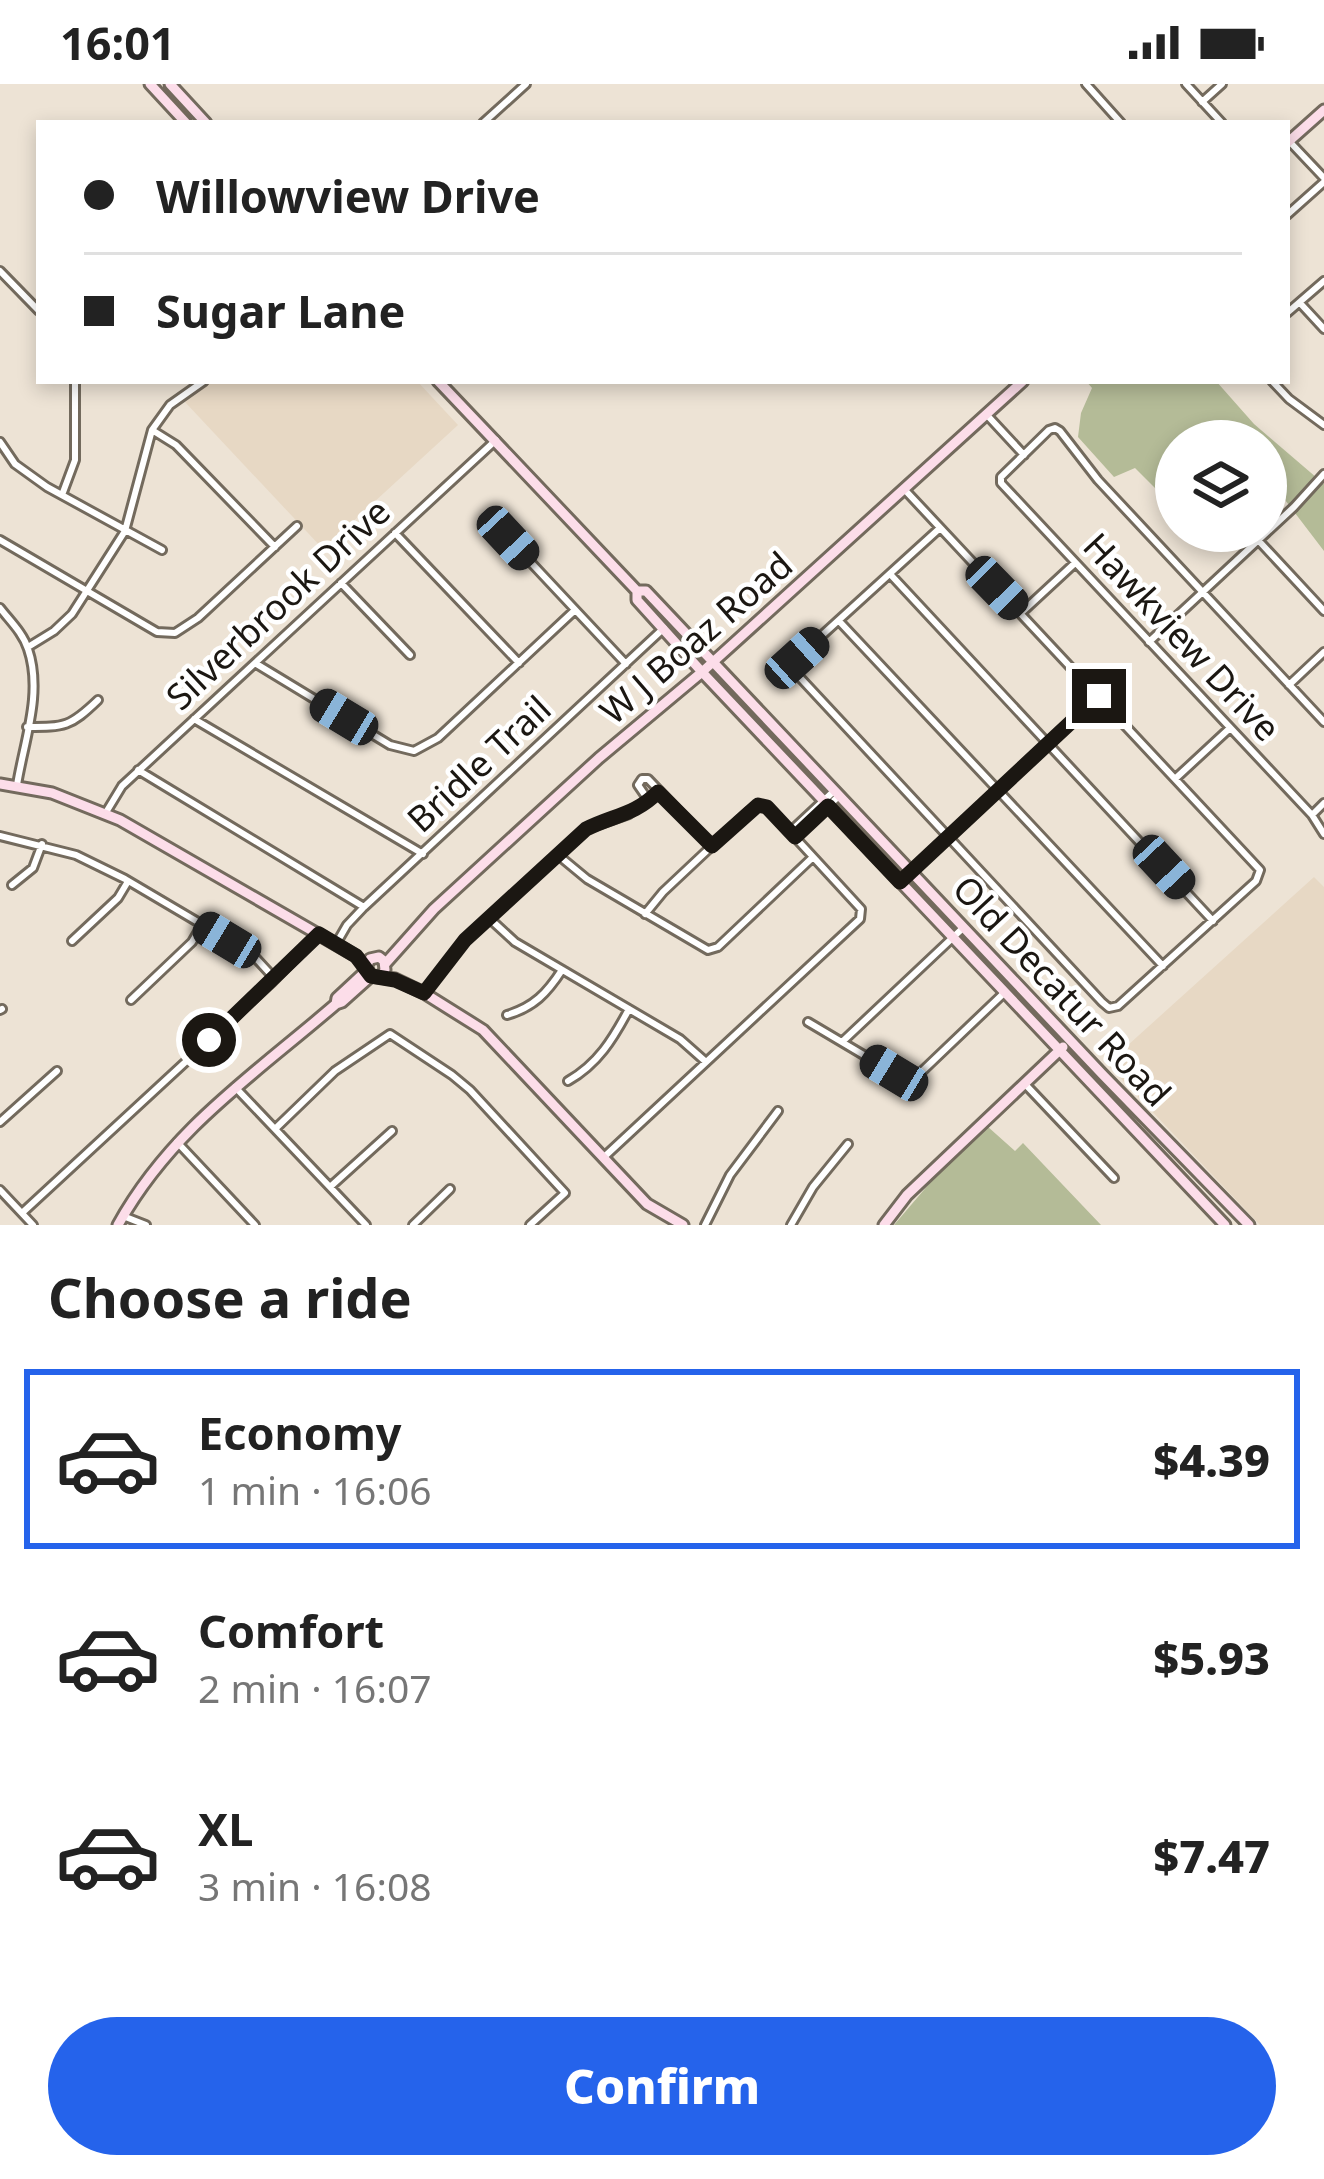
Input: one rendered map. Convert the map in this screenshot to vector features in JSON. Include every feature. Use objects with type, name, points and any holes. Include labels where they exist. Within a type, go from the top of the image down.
[{"type":"main road","points":[[150,84],[183,120]]},
{"type":"main road","points":[[170,84],[203,120]]},
{"type":"main road","points":[[1290,140],[1324,110]]},
{"type":"main road","name":"Old Decatur Road","points":[[441,384],[637,591],[637,601],[702,672],[1226,1225]]},
{"type":"main road","name":"W J Boaz Road","points":[[121,1220],[177,1142],[235,1087],[342,1003],[400,938],[406,938],[599,758],[702,672],[1020,384]]},
{"type":"main road","name":"Old Decatur Road","points":[[637,591],[646,591],[1249,1225]]},
{"type":"main road","points":[[0,784],[52,793],[134,827],[483,1030],[647,1204],[683,1225]]},
{"type":"main road","points":[[884,1225],[907,1195],[1070,1040]]},
{"type":"main road","points":[[1143,1139],[1155,1128]]},
{"type":"street","points":[[486,120],[526,84]]},
{"type":"street","points":[[1086,84],[1118,120]]},
{"type":"street","points":[[1186,84],[1219,120]]},
{"type":"street","points":[[1202,102],[1222,84]]},
{"type":"street","points":[[1290,144],[1324,180],[1290,212]]},
{"type":"street","points":[[0,271],[36,308]]},
{"type":"street","points":[[1290,311],[1324,281]]},
{"type":"street","points":[[1300,303],[1324,329]]},
{"type":"street","points":[[62,496],[75,460],[75,384]]},
{"type":"street","points":[[28,647],[54,632],[72,614],[125,531],[152,430],[170,405],[200,384]]},
{"type":"street","points":[[1275,384],[1324,425]]},
{"type":"street","points":[[986,415],[1024,455],[1055,428],[1324,722]]},
{"type":"street","points":[[152,430],[176,445],[275,547]]},
{"type":"street","name":"Silverbrook Drive","points":[[105,814],[122,786],[496,440]]},
{"type":"street","points":[[0,442],[15,464],[62,496],[162,550]]},
{"type":"street","name":"Hawkview Drive","points":[[1024,455],[1000,483],[1312,815],[1324,834]]},
{"type":"street","points":[[1287,511],[1324,474]]},
{"type":"street","points":[[904,489],[1260,870],[1256,881],[1214,921],[1111,1008],[792,667],[940,528]]},
{"type":"street","points":[[0,540],[157,632],[175,633],[198,618],[297,526]]},
{"type":"street","points":[[395,533],[519,663]]},
{"type":"street","points":[[508,538],[626,664]]},
{"type":"street","points":[[1149,642],[1245,552]]},
{"type":"street","points":[[1269,552],[1324,611]]},
{"type":"street","points":[[1021,613],[1075,563]]},
{"type":"street","points":[[890,574],[1214,921]]},
{"type":"street","points":[[341,583],[410,655]]},
{"type":"street","points":[[0,608],[28,647],[36,688],[16,787]]},
{"type":"street","points":[[254,663],[390,745],[414,751],[438,738],[575,610]]},
{"type":"street","points":[[839,621],[1163,966]]},
{"type":"street","name":"Bridle Trail","points":[[336,944],[364,907],[664,628]]},
{"type":"street","points":[[1289,685],[1324,652]]},
{"type":"street","points":[[900,882],[1099,696]]},
{"type":"street","points":[[27,727],[62,727],[98,700]]},
{"type":"street","points":[[194,718],[423,854]]},
{"type":"street","points":[[1176,778],[1230,728]]},
{"type":"street","points":[[139,770],[364,907]]},
{"type":"street","points":[[649,801],[638,785],[642,779],[712,846]]},
{"type":"street","points":[[424,993],[455,951],[586,829],[628,814],[658,792]]},
{"type":"street","points":[[792,834],[838,792]]},
{"type":"street","points":[[1312,815],[1324,803]]},
{"type":"street","points":[[603,1158],[860,919],[861,909],[761,805],[712,846],[645,914]]},
{"type":"street","points":[[0,836],[76,854],[252,954],[275,979]]},
{"type":"street","points":[[12,885],[32,868],[43,844]]},
{"type":"street","points":[[558,855],[580,875],[712,950],[814,857]]},
{"type":"street","points":[[72,941],[118,898],[128,882]]},
{"type":"street","points":[[489,918],[515,942],[680,1039],[706,1062]]},
{"type":"street","points":[[131,1000],[191,942],[202,925]]},
{"type":"street","points":[[842,1042],[964,927]]},
{"type":"street","points":[[22,1213],[319,934]]},
{"type":"street","points":[[507,1015],[525,1010],[547,994],[562,970]]},
{"type":"street","points":[[808,1022],[894,1073],[915,1078],[1004,993]]},
{"type":"street","points":[[568,1081],[607,1049],[629,1009]]},
{"type":"street","points":[[275,1129],[335,1071],[390,1034],[470,1090],[565,1193],[530,1225]]},
{"type":"street","points":[[0,1122],[57,1071]]},
{"type":"street","points":[[1024,1083],[1114,1178]]},
{"type":"street","points":[[235,1087],[366,1225]]},
{"type":"street","points":[[705,1225],[730,1175],[778,1112]]},
{"type":"street","points":[[330,1187],[392,1131]]},
{"type":"street","points":[[177,1142],[255,1225]]},
{"type":"street","points":[[791,1225],[813,1187],[848,1144]]},
{"type":"street","points":[[413,1225],[450,1189]]},
{"type":"street","points":[[0,1190],[33,1225]]},
{"type":"street","points":[[121,1220],[146,1225]]},
{"type":"shaded area","points":[[205,384],[420,384],[458,425],[323,549],[185,402]]},
{"type":"shaded area","points":[[1314,877],[1324,887],[1324,1225],[1260,1225],[1107,1064]]},
{"type":"green space","points":[[1089,384],[1219,384],[1250,420],[1155,420],[1155,488],[1135,468],[1114,477],[1078,437],[1081,413],[1092,388]]},
{"type":"green space","points":[[1287,452],[1324,484],[1324,551],[1287,503]]},
{"type":"green space","points":[[987,1126],[1015,1151],[1023,1143],[1101,1225],[894,1225]]},
{"type":"route","points":[[209,1040],[319,934],[356,956],[371,976],[424,993],[465,940],[586,829],[639,809],[658,792],[712,846],[758,805],[767,807],[795,837],[828,806],[900,882],[1099,696]]}]
